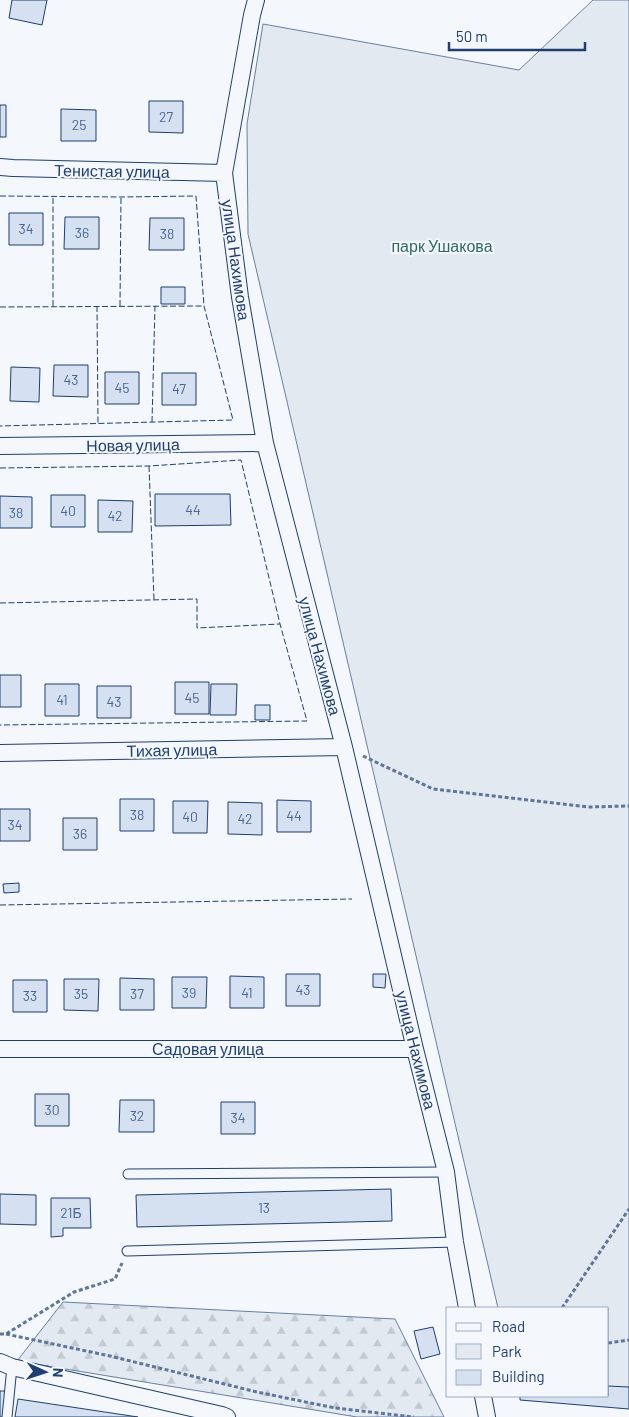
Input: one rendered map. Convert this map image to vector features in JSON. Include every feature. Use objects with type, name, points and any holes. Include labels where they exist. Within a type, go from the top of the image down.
[{"type":"street","name":"улица Нахимова","points":[[256,0],[224,173],[240,297],[265,443],[344,747],[446,1172],[455,1242],[467,1307]]},
{"type":"street","name":"Тенистая улица","points":[[0,167],[224,173]]},
{"type":"street","name":"Новая улица","points":[[0,446],[265,443]]},
{"type":"street","name":"Тихая улица","points":[[0,753],[344,747]]},
{"type":"street","name":"Садовая улица","points":[[0,1049],[415,1049]]},
{"type":"street","points":[[6,1365],[227,1417]]},
{"type":"street","points":[[483,1397],[487,1417]]},
{"type":"lane","points":[[128,1174],[446,1172]]},
{"type":"lane","points":[[128,1251],[455,1242]]},
{"type":"lane","points":[[6,1365],[7,1417]]},
{"type":"path","points":[[344,747],[433,789],[589,808],[629,806]]},
{"type":"path","points":[[563,1307],[629,1209]]},
{"type":"path","points":[[6,1334],[74,1292],[115,1279],[128,1251]]},
{"type":"path","points":[[0,1334],[110,1356],[257,1392],[335,1408],[414,1417]]},
{"type":"path","points":[[609,1343],[629,1340]]},
{"type":"green space","name":"парк Ушакова","points":[[593,0],[629,0],[629,1392],[609,1390],[609,1307],[498,1307],[248,234],[247,124],[263,24],[519,70]]},
{"type":"green space","points":[[63,1302],[395,1319],[444,1417],[357,1417],[17,1361]]},
{"type":"building","points":[[12,0],[47,0],[42,25],[9,18]]},
{"type":"building","points":[[149,101],[183,101],[183,133],[149,132]]},
{"type":"building","points":[[0,105],[6,105],[6,137],[0,137]]},
{"type":"building","points":[[61,109],[96,110],[96,141],[61,141]]},
{"type":"building","points":[[9,213],[43,213],[43,245],[9,245]]},
{"type":"building","points":[[65,217],[99,217],[99,249],[64,249]]},
{"type":"building","points":[[150,218],[184,218],[184,250],[149,250]]},
{"type":"building","points":[[161,287],[185,287],[185,304],[161,304]]},
{"type":"building","points":[[54,365],[88,365],[88,397],[53,396]]},
{"type":"building","points":[[11,367],[40,368],[39,402],[10,401]]},
{"type":"building","points":[[105,372],[139,372],[139,404],[105,404]]},
{"type":"building","points":[[162,373],[196,373],[196,405],[162,405]]},
{"type":"building","points":[[155,494],[230,494],[231,525],[155,526]]},
{"type":"building","points":[[51,495],[85,495],[85,527],[51,527]]},
{"type":"building","points":[[0,496],[32,497],[32,528],[0,528]]},
{"type":"building","points":[[98,500],[133,501],[132,532],[98,532]]},
{"type":"building","points":[[0,675],[21,675],[21,707],[0,707]]},
{"type":"building","points":[[175,682],[209,682],[209,714],[175,714]]},
{"type":"building","points":[[45,684],[79,684],[79,716],[45,716]]},
{"type":"building","points":[[211,684],[237,684],[236,715],[210,715]]},
{"type":"building","points":[[97,686],[131,686],[131,718],[97,718]]},
{"type":"building","points":[[255,705],[270,705],[270,720],[255,720]]},
{"type":"building","points":[[120,799],[154,799],[154,831],[120,831]]},
{"type":"building","points":[[277,800],[311,801],[311,832],[277,832]]},
{"type":"building","points":[[173,801],[208,801],[207,833],[173,833]]},
{"type":"building","points":[[228,802],[262,803],[262,835],[228,834]]},
{"type":"building","points":[[0,809],[30,809],[30,841],[0,841]]},
{"type":"building","points":[[63,818],[97,818],[97,850],[63,850]]},
{"type":"building","points":[[19,883],[19,892],[4,893],[3,884]]},
{"type":"building","points":[[286,974],[320,974],[320,1006],[286,1006]]},
{"type":"building","points":[[373,974],[386,974],[385,988],[373,987]]},
{"type":"building","points":[[230,976],[264,977],[264,1008],[230,1008]]},
{"type":"building","points":[[172,977],[207,977],[206,1008],[172,1008]]},
{"type":"building","points":[[120,978],[154,979],[154,1010],[120,1010]]},
{"type":"building","points":[[64,979],[99,979],[98,1011],[64,1010]]},
{"type":"building","points":[[13,980],[47,980],[47,1012],[13,1012]]},
{"type":"building","points":[[35,1094],[69,1094],[69,1126],[35,1126]]},
{"type":"building","points":[[120,1100],[154,1100],[154,1132],[119,1132]]},
{"type":"building","points":[[221,1102],[255,1102],[255,1134],[221,1134]]},
{"type":"building","points":[[391,1189],[392,1221],[137,1227],[136,1195]]},
{"type":"building","points":[[0,1194],[36,1195],[36,1225],[0,1224]]},
{"type":"building","points":[[51,1198],[90,1198],[91,1228],[63,1228],[63,1236],[51,1237]]},
{"type":"building","points":[[433,1327],[440,1354],[421,1359],[414,1331]]},
{"type":"building","points":[[609,1386],[629,1387],[629,1409],[520,1400],[520,1397],[609,1397]]},
{"type":"building","points":[[0,1391],[6,1391],[3,1417],[0,1417]]},
{"type":"building","points":[[18,1399],[138,1417],[15,1417]]},
{"type":"fence","points":[[0,196],[196,196],[204,306],[233,420],[0,426]]},
{"type":"fence","points":[[53,197],[53,306]]},
{"type":"fence","points":[[120,306],[121,197]]},
{"type":"fence","points":[[97,306],[98,423]]},
{"type":"fence","points":[[152,422],[155,306]]},
{"type":"fence","points":[[0,307],[204,306]]},
{"type":"fence","points":[[0,468],[149,466],[241,460],[280,624],[307,721],[0,725]]},
{"type":"fence","points":[[149,466],[154,600]]},
{"type":"fence","points":[[0,603],[197,599],[197,628],[280,624]]},
{"type":"fence","points":[[0,905],[352,899]]}]
